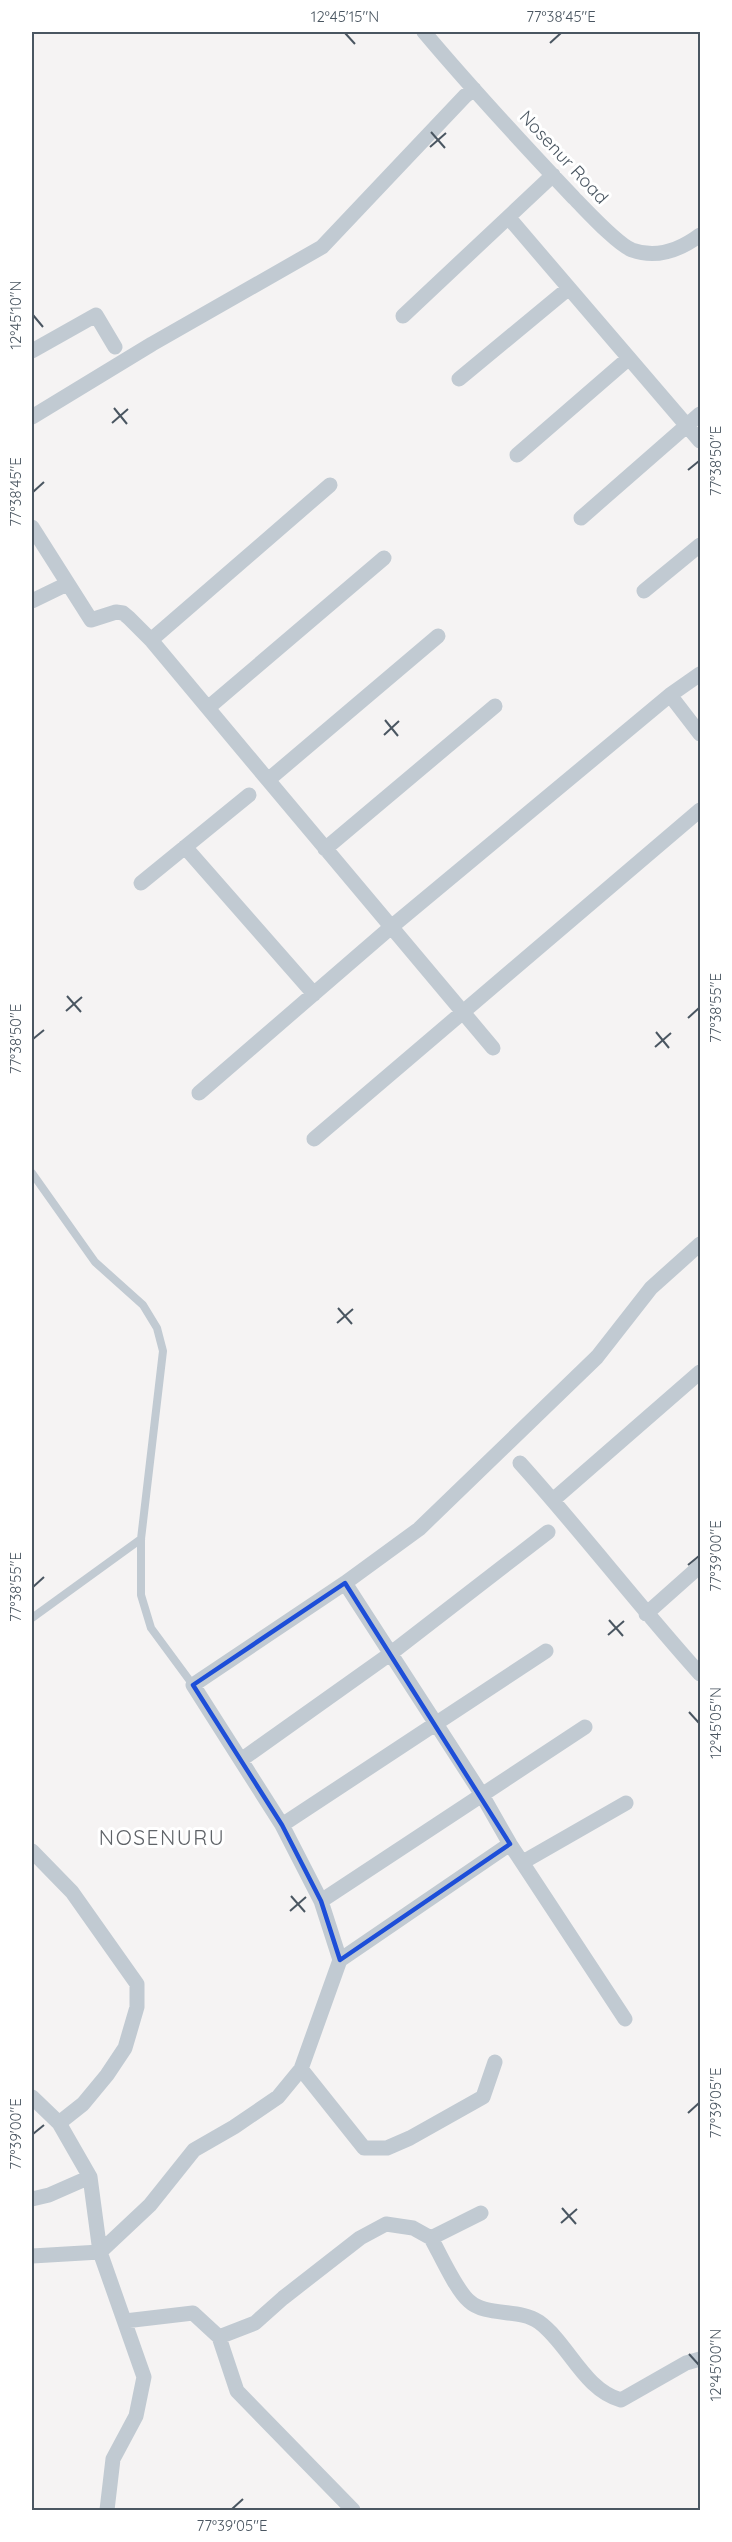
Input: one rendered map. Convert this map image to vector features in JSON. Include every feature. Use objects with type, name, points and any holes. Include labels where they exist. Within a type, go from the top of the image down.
[{"type":"street","name":"Nosenur Road","points":[[424,32],[553,175],[592,216],[630,249],[649,254],[668,252],[687,245],[700,235]]},
{"type":"street","points":[[32,417],[152,344],[322,247],[465,96],[474,90]]},
{"type":"street","points":[[403,316],[553,175]]},
{"type":"street","points":[[509,218],[700,441]]},
{"type":"street","points":[[459,379],[569,288]]},
{"type":"street","points":[[32,351],[96,315],[115,347]]},
{"type":"street","points":[[518,455],[629,358]]},
{"type":"street","points":[[581,518],[700,414]]},
{"type":"street","points":[[151,640],[330,485]]},
{"type":"street","points":[[32,526],[91,620],[116,612],[123,613],[151,640],[209,707],[390,928],[493,1048]]},
{"type":"street","points":[[644,591],[700,545]]},
{"type":"street","points":[[209,707],[384,558]]},
{"type":"street","points":[[32,601],[67,584]]},
{"type":"street","points":[[268,780],[438,636]]},
{"type":"street","points":[[199,1093],[390,928],[670,695],[700,674]]},
{"type":"street","points":[[670,695],[700,734]]},
{"type":"street","points":[[325,849],[495,706]]},
{"type":"street","points":[[141,883],[249,795]]},
{"type":"street","points":[[314,1139],[461,1011],[700,810]]},
{"type":"street","points":[[185,847],[314,994]]},
{"type":"street","points":[[340,1960],[321,1901],[282,1826],[193,1685],[345,1583],[419,1529],[505,1449],[597,1357],[651,1288],[700,1244]]},
{"type":"street","points":[[553,1500],[700,1372]]},
{"type":"street","points":[[520,1463],[646,1614],[700,1674]]},
{"type":"street","points":[[241,1760],[390,1654],[548,1532]]},
{"type":"street","points":[[646,1614],[700,1566]]},
{"type":"street","points":[[345,1583],[482,1795],[510,1844],[625,2019]]},
{"type":"street","points":[[282,1826],[546,1651]]},
{"type":"street","points":[[321,1901],[585,1727]]},
{"type":"street","points":[[523,1862],[626,1803]]},
{"type":"street","points":[[32,2256],[100,2252],[150,2205],[194,2150],[234,2127],[278,2097],[301,2069],[340,1960],[510,1844]]},
{"type":"street","points":[[32,1851],[72,1892],[137,1984],[137,2007],[124,2048],[107,2075],[83,2104],[59,2123]]},
{"type":"street","points":[[301,2069],[364,2148],[387,2148],[411,2138],[483,2097],[495,2062]]},
{"type":"street","points":[[32,2097],[59,2123],[90,2176],[100,2252],[144,2377],[136,2416],[113,2460],[107,2511]]},
{"type":"street","points":[[32,2199],[50,2195],[90,2176]]},
{"type":"street","points":[[431,2238],[481,2213]]},
{"type":"street","points":[[219,2337],[255,2324],[283,2298],[360,2238],[386,2224],[413,2228],[431,2238],[466,2299],[475,2306],[536,2320],[554,2334],[577,2365],[606,2396],[621,2400],[686,2363],[700,2359]]},
{"type":"street","points":[[125,2320],[193,2313],[219,2337],[237,2391],[353,2511]]},
{"type":"lane","points":[[32,1173],[95,1262],[143,1305],[157,1328],[163,1351],[141,1539],[141,1595],[151,1628],[193,1685]]},
{"type":"lane","points":[[32,1618],[141,1539]]},
{"type":"highlighted area","points":[[345,1583],[510,1844],[340,1960],[321,1901],[282,1825],[193,1685]]},
{"type":"district","name":"NOSENURU","points":[[162,1837]]}]
